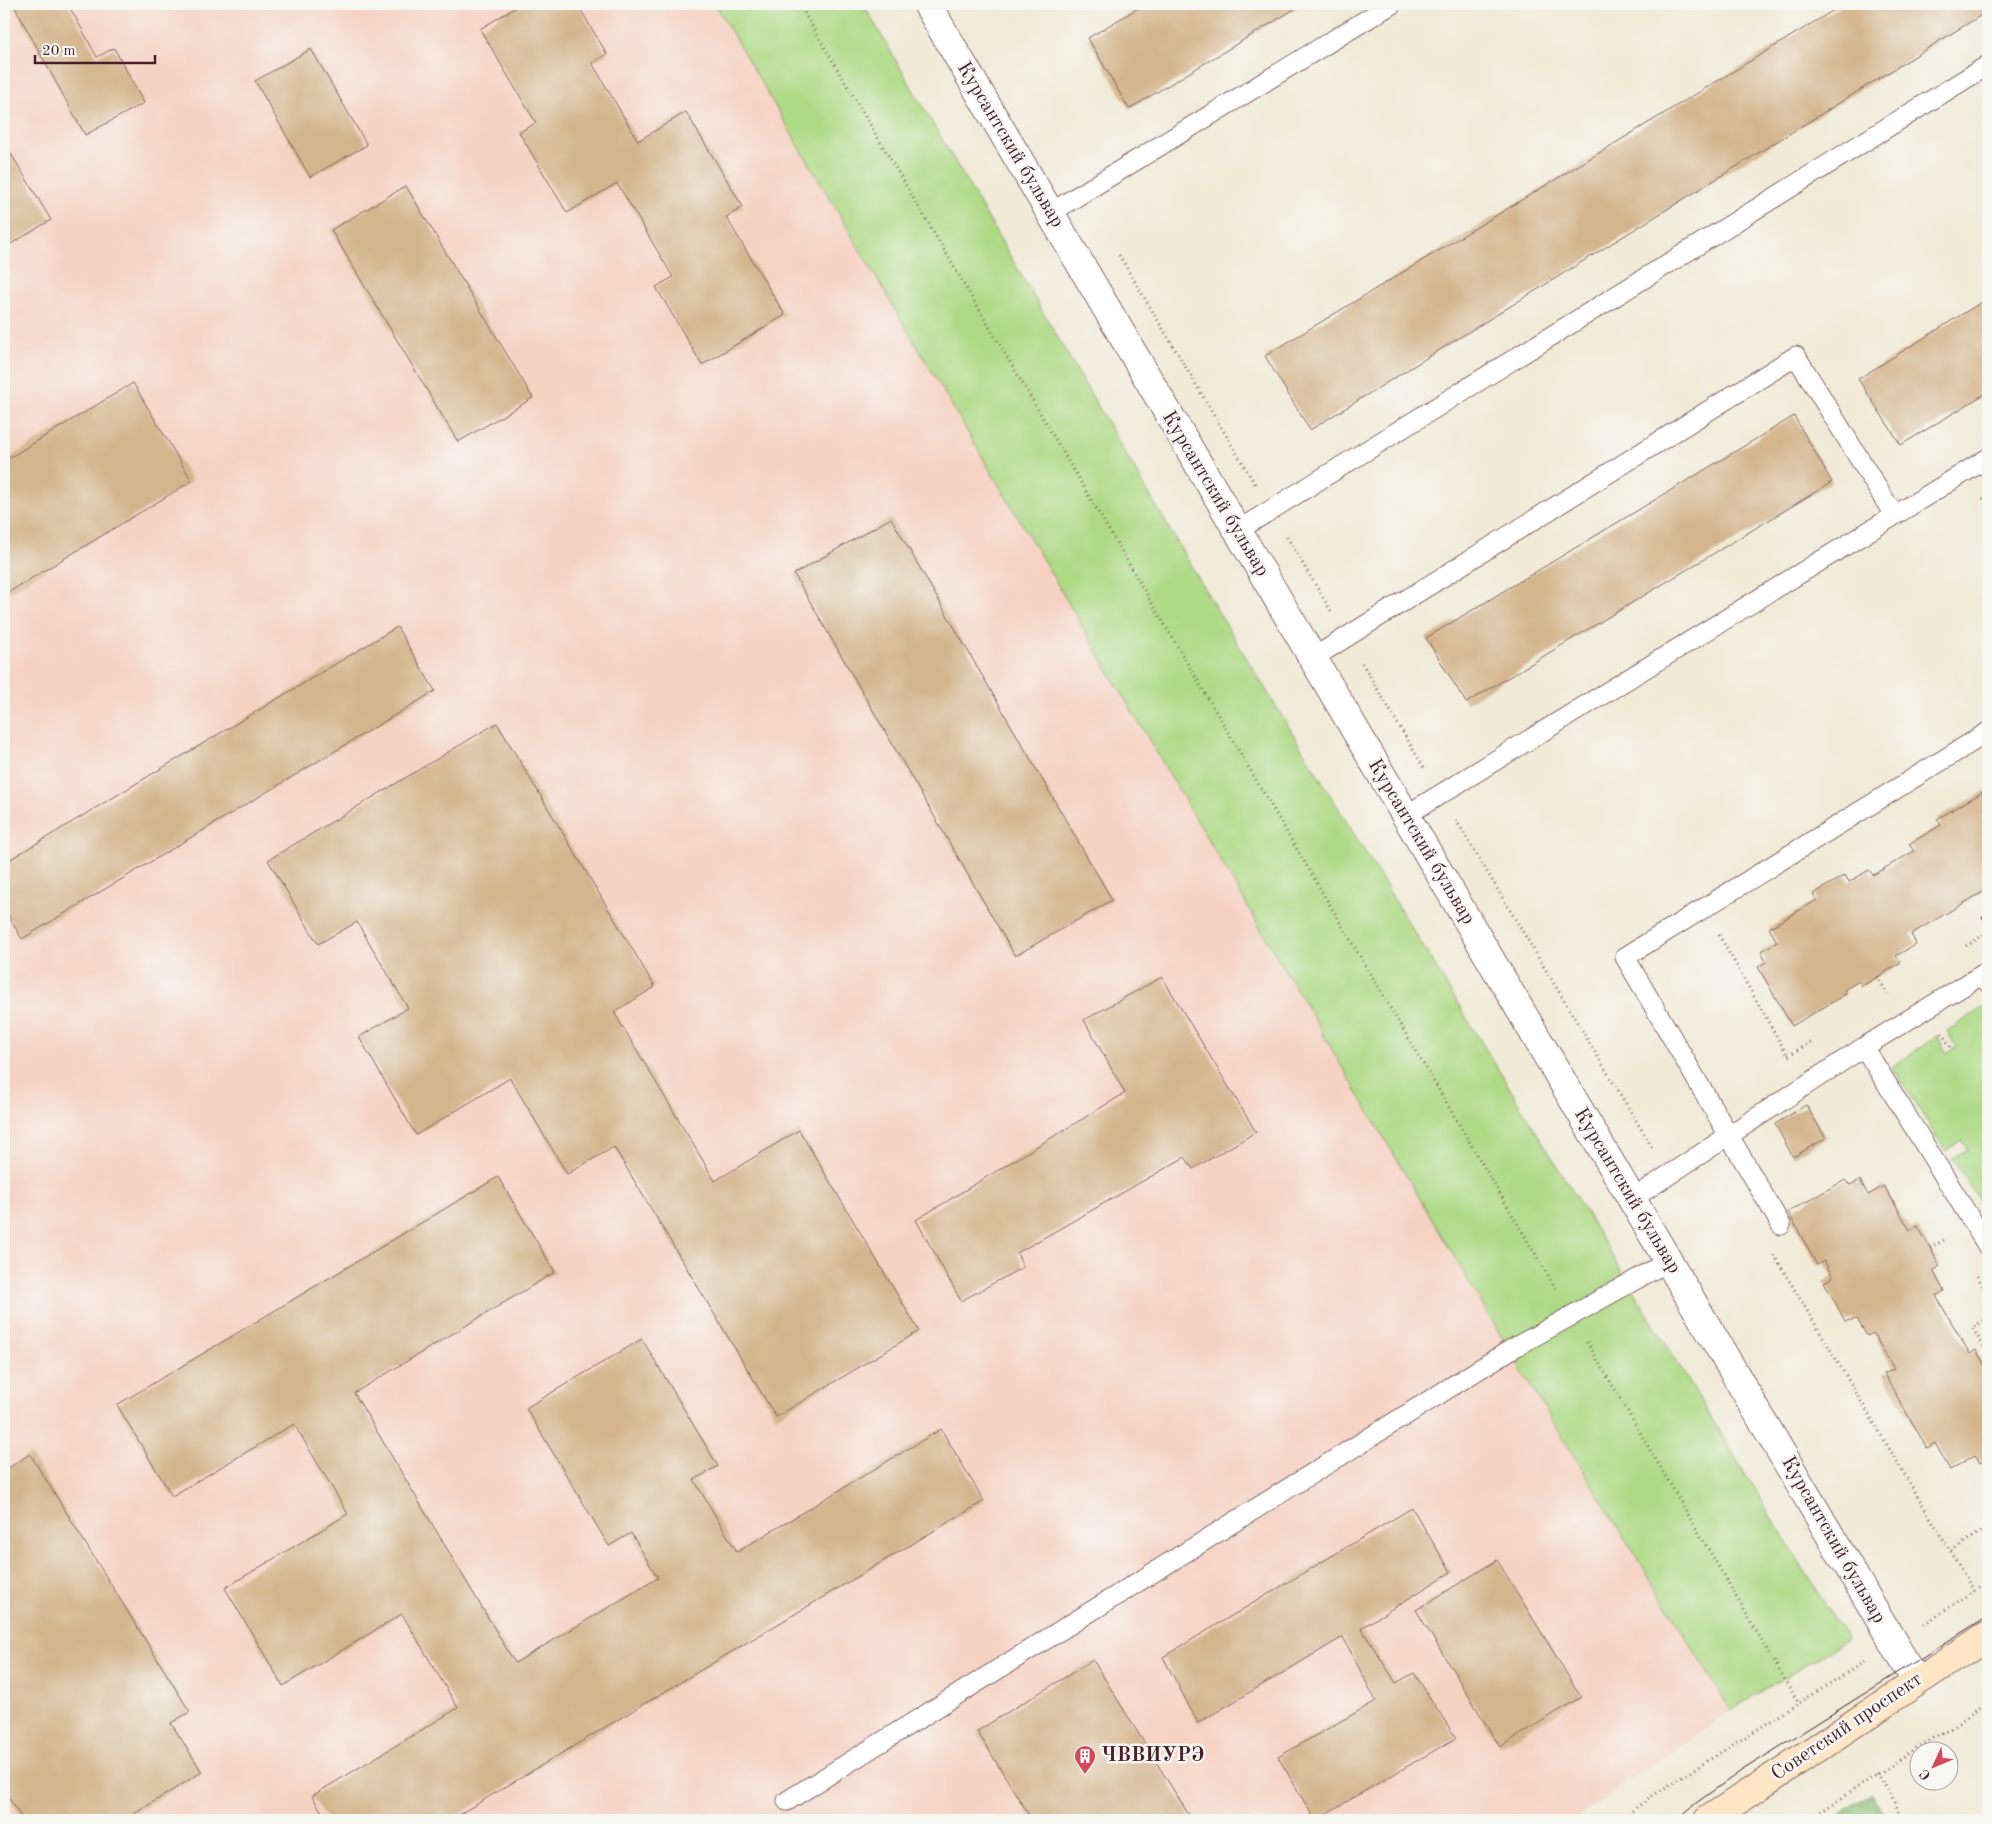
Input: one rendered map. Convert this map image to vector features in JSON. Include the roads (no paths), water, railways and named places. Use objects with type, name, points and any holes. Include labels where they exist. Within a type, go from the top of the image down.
[{"type":"main road","name":"Советский проспект","points":[[1708,1820],[1988,1635]]},
{"type":"street","name":"Курсантский бульвар","points":[[926,4],[1916,1681]]},
{"type":"lane","points":[[1050,213],[1392,4]]},
{"type":"lane","points":[[1237,531],[1988,65]]},
{"type":"lane","points":[[1312,658],[1796,356],[1894,515]]},
{"type":"lane","points":[[1406,816],[1988,458]]},
{"type":"lane","points":[[1781,1225],[1625,957],[1988,732]]},
{"type":"lane","points":[[1632,1199],[1864,1047],[1983,974],[1988,983]]},
{"type":"lane","points":[[1864,1047],[1988,1247]]},
{"type":"lane","points":[[787,1801],[1510,1350],[1669,1261]]},
{"type":"tram line","points":[[1677,1820],[1696,1803],[1741,1771],[1988,1616]]},
{"type":"place","name":"ЧВВИУРЭ","points":[[1085,1775]]}]
